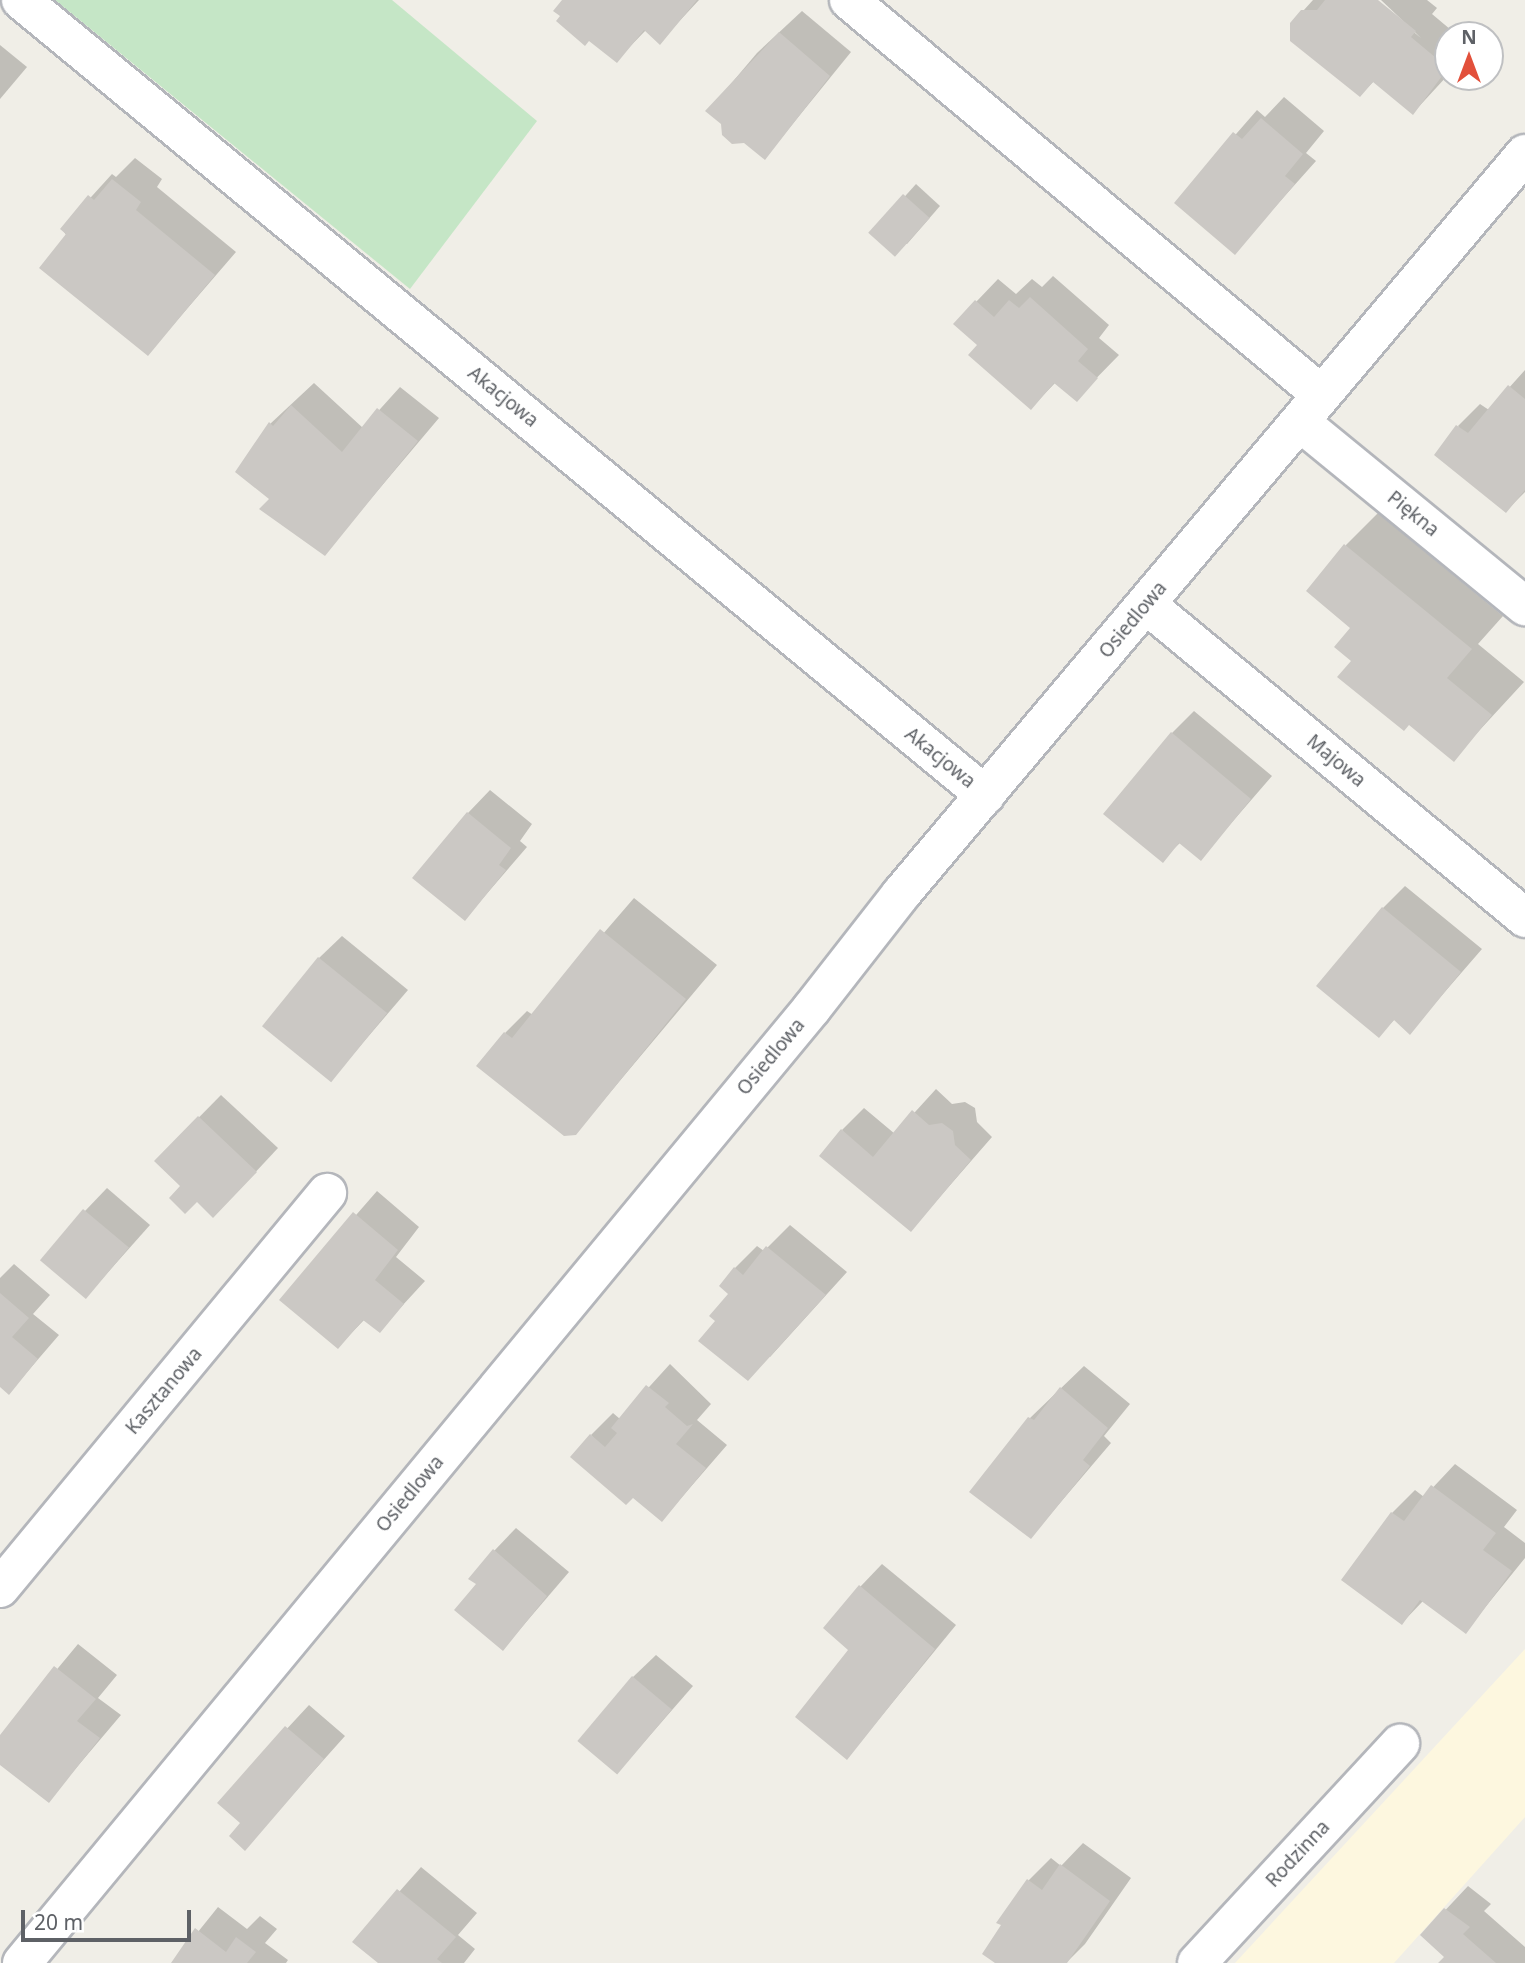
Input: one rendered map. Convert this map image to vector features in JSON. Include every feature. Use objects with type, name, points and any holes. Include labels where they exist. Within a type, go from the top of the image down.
[{"type":"street","name":"Akacjowa","points":[[20,0],[985,795]]},
{"type":"street","name":"Piękna","points":[[849,0],[1311,408],[1525,606]]},
{"type":"street","name":"Osiedlowa","points":[[22,1963],[985,795],[1525,154]]},
{"type":"street","name":"Majowa","points":[[1147,605],[1525,918]]},
{"type":"street","name":"Kasztanowa","points":[[0,1588],[327,1193]]},
{"type":"street","name":"Rodzinna","points":[[1197,1963],[1399,1744]]},
{"type":"shaded area","points":[[1525,1649],[1525,1817],[1394,1963],[1235,1963]]},
{"type":"green space","points":[[55,0],[392,0],[537,121],[410,289]]},
{"type":"building","points":[[562,0],[697,0],[660,45],[644,30],[617,63],[589,41],[585,46],[556,21],[560,16],[553,11]]},
{"type":"building","points":[[1325,0],[1378,0],[1416,31],[1411,37],[1434,56],[1434,87],[1413,115],[1373,82],[1360,97],[1290,41],[1290,23],[1301,10],[1317,10]]},
{"type":"building","points":[[779,32],[830,76],[765,160],[744,143],[732,144],[722,135],[721,124],[705,111]]},
{"type":"building","points":[[1261,118],[1303,154],[1285,176],[1295,184],[1235,255],[1174,203],[1233,132],[1242,139]]},
{"type":"building","points":[[112,179],[141,202],[136,210],[215,275],[148,356],[39,268],[66,234],[60,229],[88,195],[94,200]]},
{"type":"building","points":[[903,194],[930,218],[895,257],[868,233]]},
{"type":"building","points":[[1030,297],[1088,349],[1078,361],[1098,378],[1077,402],[1054,383],[1031,410],[968,355],[977,345],[953,324],[975,300],[994,317],[1009,300],[1019,308]]},
{"type":"building","points":[[1508,385],[1525,399],[1525,490],[1506,513],[1434,455],[1456,425],[1468,433]]},
{"type":"building","points":[[291,405],[342,452],[377,408],[418,441],[325,556],[259,509],[269,499],[235,472],[269,422],[273,426]]},
{"type":"building","points":[[1344,544],[1472,649],[1447,678],[1492,715],[1454,762],[1409,725],[1404,731],[1337,677],[1351,661],[1334,647],[1350,628],[1306,591]]},
{"type":"building","points":[[1171,732],[1251,799],[1201,861],[1179,843],[1163,863],[1103,814]]},
{"type":"building","points":[[467,812],[511,848],[499,865],[506,870],[465,921],[412,878]]},
{"type":"building","points":[[1382,907],[1461,972],[1410,1035],[1394,1020],[1379,1038],[1316,986]]},
{"type":"building","points":[[600,929],[686,999],[576,1135],[564,1136],[476,1066],[504,1032],[512,1038]]},
{"type":"building","points":[[318,957],[387,1013],[331,1082],[262,1026]]},
{"type":"building","points":[[912,1110],[929,1125],[942,1123],[953,1131],[955,1145],[971,1160],[911,1232],[819,1156],[841,1129],[873,1157]]},
{"type":"building","points":[[198,1116],[257,1172],[213,1218],[197,1202],[185,1214],[169,1198],[180,1186],[154,1161]]},
{"type":"building","points":[[83,1209],[129,1248],[86,1299],[40,1260]]},
{"type":"building","points":[[353,1212],[398,1250],[375,1280],[404,1304],[380,1333],[363,1320],[338,1349],[279,1300]]},
{"type":"building","points":[[766,1246],[826,1295],[748,1381],[698,1341],[715,1321],[709,1316],[728,1294],[719,1286],[734,1267],[743,1275]]},
{"type":"building","points":[[0,1293],[29,1318],[12,1337],[38,1359],[9,1395],[0,1387]]},
{"type":"building","points":[[646,1385],[669,1403],[665,1407],[687,1426],[693,1424],[676,1444],[706,1468],[662,1522],[633,1498],[626,1505],[570,1457],[590,1434],[605,1447],[617,1433],[611,1428]]},
{"type":"building","points":[[1060,1387],[1108,1428],[1083,1460],[1090,1466],[1031,1539],[969,1492],[1028,1417],[1034,1420]]},
{"type":"building","points":[[1431,1485],[1496,1533],[1483,1550],[1512,1571],[1466,1634],[1420,1600],[1402,1625],[1341,1580],[1391,1512],[1404,1521]]},
{"type":"building","points":[[493,1549],[547,1596],[503,1651],[454,1610],[476,1584],[468,1579]]},
{"type":"building","points":[[859,1585],[935,1649],[847,1760],[795,1717],[848,1650],[823,1628]]},
{"type":"building","points":[[54,1666],[96,1699],[77,1721],[100,1738],[49,1803],[0,1765],[0,1735]]},
{"type":"building","points":[[632,1676],[672,1709],[617,1775],[577,1741]]},
{"type":"building","points":[[285,1726],[324,1759],[245,1851],[229,1836],[240,1823],[217,1803]]},
{"type":"building","points":[[1060,1864],[1110,1901],[1067,1963],[995,1963],[982,1954],[1001,1925],[996,1923],[1027,1879],[1042,1890]]},
{"type":"building","points":[[397,1889],[456,1937],[437,1959],[442,1963],[378,1963],[352,1942]]},
{"type":"building","points":[[1444,1908],[1470,1927],[1463,1934],[1496,1963],[1438,1963],[1444,1957],[1420,1935]]},
{"type":"building","points":[[195,1928],[226,1952],[236,1937],[256,1952],[247,1963],[171,1963]]}]
